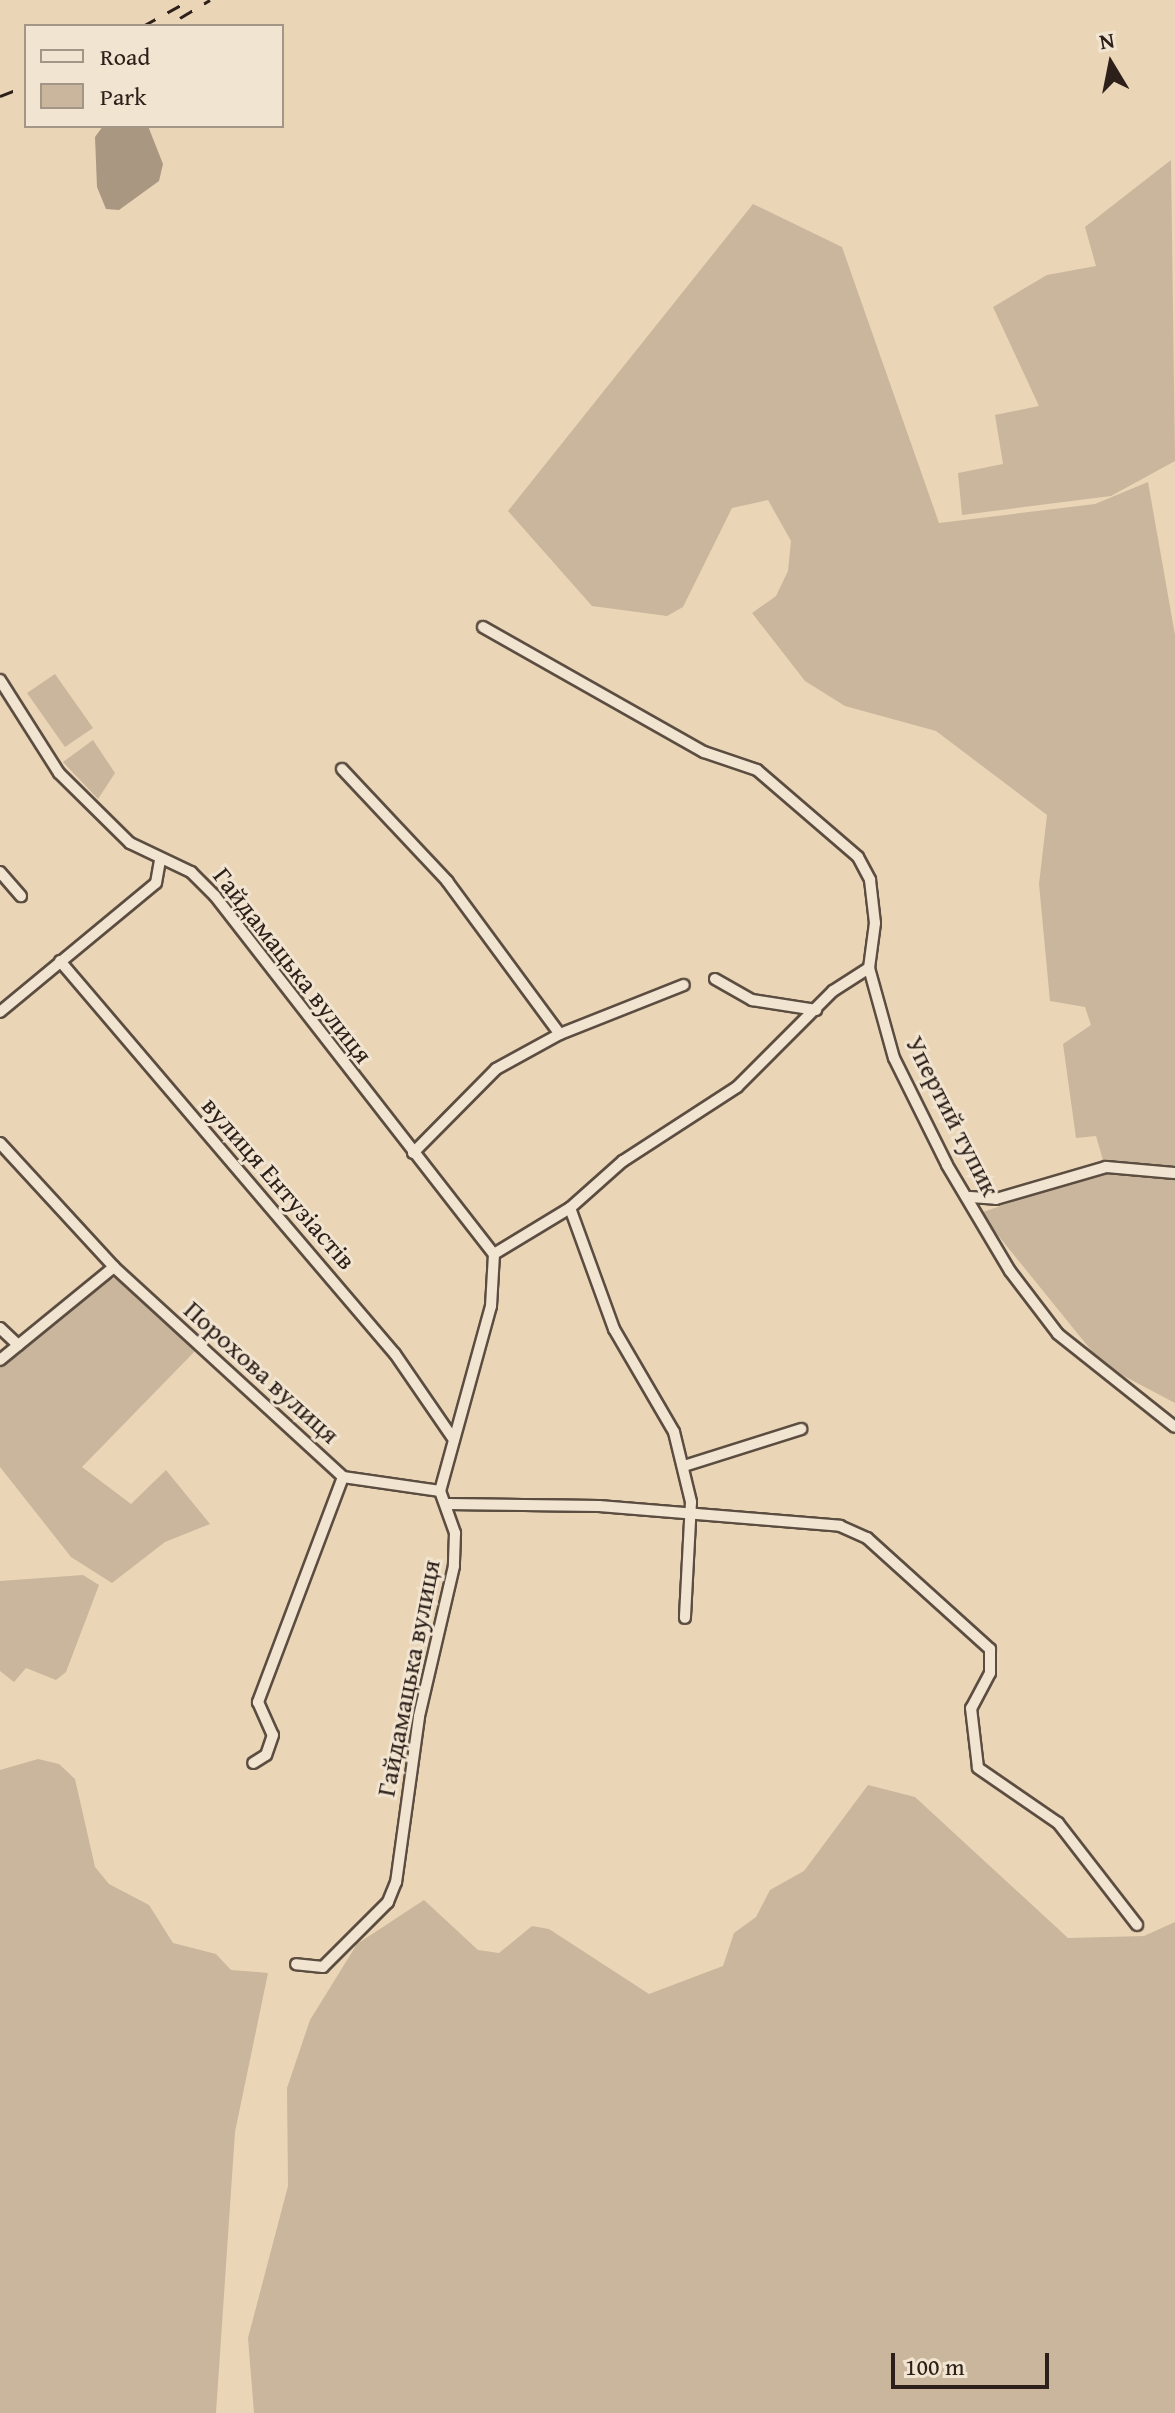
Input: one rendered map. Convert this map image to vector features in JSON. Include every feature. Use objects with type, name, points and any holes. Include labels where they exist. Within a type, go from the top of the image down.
[{"type":"street","name":"Упертий тупик","points":[[483,627],[665,732],[757,770],[858,857],[870,880],[875,923],[869,968],[894,1058],[1010,1271],[1058,1334],[1175,1427]]},
{"type":"street","name":"Гайдамацька вулиця","points":[[0,680],[59,773],[130,843],[160,861],[191,872],[215,896],[494,1254]]},
{"type":"street","points":[[342,769],[447,881],[560,1034]]},
{"type":"street","points":[[1,1011],[156,883],[160,861]]},
{"type":"street","points":[[0,872],[21,896]]},
{"type":"street","name":"вулиця Ентузіастів","points":[[60,961],[395,1354],[454,1440]]},
{"type":"street","points":[[343,1477],[440,1491],[491,1306],[494,1254],[570,1208],[623,1161],[737,1087],[816,1010],[869,968]]},
{"type":"street","points":[[715,979],[752,1000],[816,1010]]},
{"type":"street","points":[[413,1153],[496,1069],[560,1034],[684,985]]},
{"type":"street","name":"Порохова вулиця","points":[[0,1143],[114,1267],[343,1477],[258,1702],[273,1735],[266,1755],[253,1763]]},
{"type":"street","points":[[970,1197],[996,1199],[1106,1167],[1175,1173]]},
{"type":"street","points":[[570,1208],[614,1329],[659,1398],[684,1466],[689,1515],[685,1618]]},
{"type":"street","points":[[0,1360],[114,1267]]},
{"type":"street","points":[[0,1328],[18,1345]]},
{"type":"street","points":[[684,1466],[801,1429]]},
{"type":"street","name":"Гайдамацька вулиця","points":[[296,1964],[323,1967],[388,1902],[396,1882],[419,1717],[454,1566],[448,1504],[440,1491]]},
{"type":"street","points":[[448,1504],[689,1515],[840,1526],[867,1538],[968,1625],[994,1662],[971,1708],[978,1768],[1058,1823],[1137,1925]]},
{"type":"green space","points":[[1171,160],[1175,461],[1111,496],[962,515],[958,473],[1003,464],[995,415],[1039,406],[993,307],[1047,275],[1096,266],[1085,227]]},
{"type":"green space","points":[[753,204],[842,247],[939,523],[1095,504],[1148,482],[1175,635],[1175,1403],[1103,1365],[980,1213],[1059,1186],[1103,1160],[1096,1136],[1076,1138],[1063,1044],[1091,1025],[1085,1007],[1050,1001],[1039,884],[1047,815],[936,731],[845,706],[805,681],[752,613],[776,596],[788,571],[791,541],[768,500],[732,508],[683,607],[667,616],[592,606],[508,511]]},
{"type":"green space","points":[[55,674],[93,728],[65,747],[27,693]]},
{"type":"green space","points":[[93,740],[115,773],[98,799],[63,762]]},
{"type":"green space","points":[[119,1277],[199,1347],[82,1467],[131,1504],[166,1470],[210,1524],[165,1542],[112,1583],[71,1557],[0,1467],[0,1364],[99,1282]]},
{"type":"green space","points":[[83,1575],[99,1585],[66,1672],[56,1680],[26,1668],[14,1682],[0,1671],[0,1581]]},
{"type":"green space","points":[[38,1759],[59,1764],[75,1779],[95,1867],[109,1884],[149,1905],[173,1943],[216,1954],[231,1970],[268,1973],[235,2132],[216,2413],[0,2413],[0,1770]]},
{"type":"green space","points":[[868,1785],[915,1797],[1068,1938],[1144,1936],[1175,1922],[1175,2413],[254,2413],[248,2338],[288,2186],[287,2088],[310,2020],[357,1944],[424,1900],[478,1950],[499,1953],[532,1926],[549,1929],[649,1994],[723,1966],[734,1933],[756,1917],[770,1890],[804,1871]]},
{"type":"shaded area","points":[[102,128],[149,128],[163,164],[159,181],[119,210],[106,209],[97,187],[95,137]]},
{"type":"railway","points":[[147,24],[190,0]]},
{"type":"railway","points":[[180,18],[210,0]]},
{"type":"railway","points":[[0,96],[24,87]]}]
